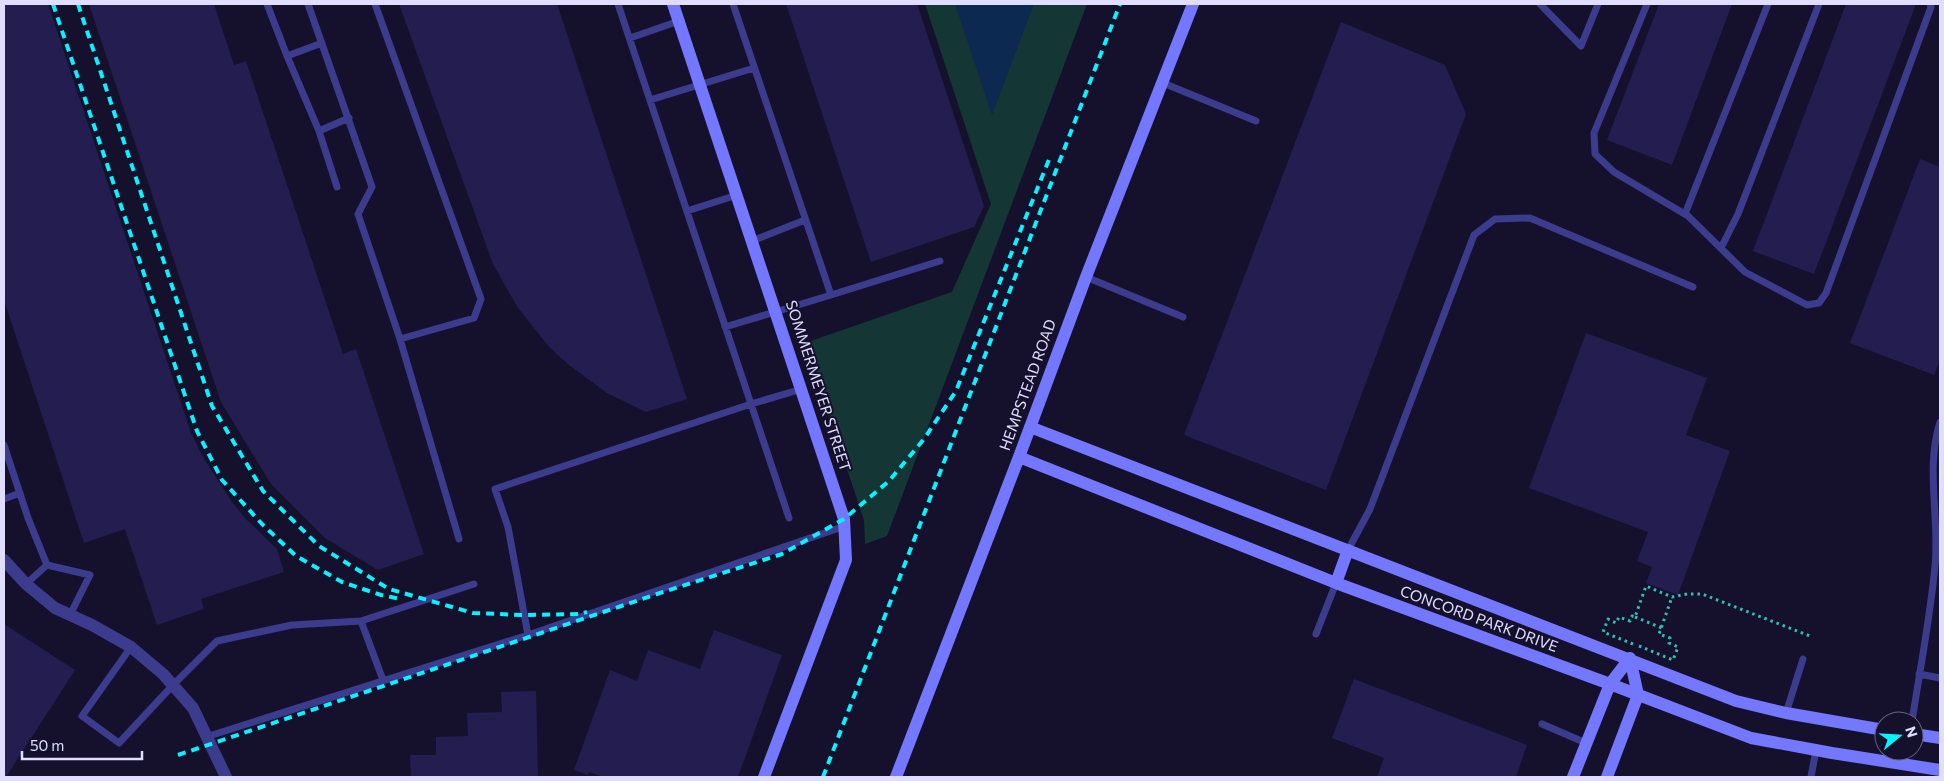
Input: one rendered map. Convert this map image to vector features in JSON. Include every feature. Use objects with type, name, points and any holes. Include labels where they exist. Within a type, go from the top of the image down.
[{"type":"street","name":"SOMMERMEYER STREET","points":[[673,4],[802,388],[845,526],[846,560],[764,777]]},
{"type":"street","name":"HEMPSTEAD ROAD","points":[[900,776],[1086,277],[1193,4]]},
{"type":"street","name":"CONCORD PARK DRIVE","points":[[1030,427],[1736,700],[1786,714],[1874,728]]},
{"type":"street","name":"CONCORD PARK DRIVE","points":[[1019,458],[1336,583],[1750,738],[1940,770]]},
{"type":"street","points":[[1336,583],[1348,550]]},
{"type":"street","points":[[4,560],[26,584],[55,608],[131,647],[162,674],[193,708],[226,777]]},
{"type":"street","points":[[1573,777],[1610,684],[1630,658]]},
{"type":"street","points":[[1607,777],[1638,695],[1630,658]]},
{"type":"street","points":[[1924,736],[1940,738]]},
{"type":"lane","points":[[267,4],[319,131],[337,187]]},
{"type":"lane","points":[[308,4],[372,186],[358,214],[400,339],[459,539]]},
{"type":"lane","points":[[374,4],[481,299],[474,318],[400,339]]},
{"type":"lane","points":[[618,4],[789,518]]},
{"type":"lane","points":[[733,4],[831,295]]},
{"type":"lane","points":[[1540,4],[1581,46],[1598,4]]},
{"type":"lane","points":[[1646,4],[1594,133],[1595,154],[1614,172],[1685,214],[1745,272],[1807,305],[1819,303],[1826,293],[1931,7],[1930,4]]},
{"type":"lane","points":[[1685,214],[1768,4]]},
{"type":"lane","points":[[1721,248],[1738,214],[1819,4]]},
{"type":"lane","points":[[630,38],[679,21]]},
{"type":"lane","points":[[287,56],[322,44]]},
{"type":"lane","points":[[650,100],[701,86],[754,68]]},
{"type":"lane","points":[[1163,83],[1256,121]]},
{"type":"lane","points":[[319,131],[349,118]]},
{"type":"lane","points":[[687,211],[737,195]]},
{"type":"lane","points":[[1348,550],[1370,509],[1474,235],[1495,219],[1530,218],[1693,287]]},
{"type":"lane","points":[[752,240],[805,220]]},
{"type":"lane","points":[[726,327],[940,261]]},
{"type":"lane","points":[[1086,277],[1183,317]]},
{"type":"lane","points":[[528,635],[508,527],[494,489],[802,388]]},
{"type":"lane","points":[[1913,711],[1936,564],[1933,470],[1936,434],[1940,422]]},
{"type":"lane","points":[[4,445],[47,565]]},
{"type":"lane","points":[[4,499],[20,493]]},
{"type":"lane","points":[[206,737],[528,635],[845,526]]},
{"type":"lane","points":[[26,584],[47,565]]},
{"type":"lane","points":[[47,565],[90,575],[70,615]]},
{"type":"lane","points":[[1316,634],[1336,583]]},
{"type":"lane","points":[[131,647],[82,716],[119,743],[217,641],[292,626],[361,621],[474,584]]},
{"type":"lane","points":[[361,621],[383,680]]},
{"type":"lane","points":[[1786,714],[1803,659]]},
{"type":"lane","points":[[1919,674],[1940,678]]},
{"type":"lane","points":[[1542,724],[1586,743]]},
{"type":"lane","points":[[1811,777],[1816,750]]},
{"type":"path","points":[[1672,597],[1660,634],[1670,638],[1669,643],[1678,647],[1673,660],[1603,632],[1608,619],[1616,623],[1619,617],[1630,621],[1632,616],[1634,617],[1646,586],[1672,597],[1702,594],[1810,636]]},
{"type":"path","points":[[1634,617],[1662,628]]},
{"type":"green space","points":[[925,4],[1087,4],[887,536],[865,544],[864,520],[805,343],[952,292],[991,204]]},
{"type":"water","points":[[955,4],[1034,4],[992,115]]},
{"type":"building","points":[[4,4],[48,4],[191,433],[203,457],[232,502],[246,519],[277,549],[284,572],[201,599],[204,609],[157,625],[125,529],[84,543],[4,300]]},
{"type":"building","points":[[89,4],[214,4],[234,65],[246,61],[343,354],[356,349],[424,554],[378,570],[325,538],[271,484],[221,402]]},
{"type":"building","points":[[399,4],[557,4],[687,399],[646,412],[607,393],[569,365],[550,348],[518,308],[493,264]]},
{"type":"building","points":[[786,4],[917,4],[984,206],[974,227],[871,262]]},
{"type":"building","points":[[1659,4],[1732,4],[1672,165],[1607,140]]},
{"type":"building","points":[[1846,4],[1916,4],[1814,274],[1753,251]]},
{"type":"building","points":[[1341,22],[1445,65],[1466,114],[1326,490],[1184,435]]},
{"type":"building","points":[[1920,159],[1940,167],[1940,360],[1934,375],[1850,343]]},
{"type":"building","points":[[1586,333],[1707,378],[1686,435],[1730,451],[1678,595],[1646,583],[1652,567],[1637,561],[1648,532],[1529,488]]},
{"type":"building","points":[[4,624],[75,670],[6,777],[4,777]]},
{"type":"building","points":[[714,630],[782,655],[738,777],[603,777],[589,772],[588,775],[574,770],[610,670],[637,681],[648,650],[700,669]]},
{"type":"building","points":[[1354,679],[1527,745],[1516,777],[1377,777],[1384,758],[1332,738]]},
{"type":"building","points":[[536,691],[538,777],[411,777],[410,755],[436,755],[436,737],[468,736],[467,713],[502,712],[501,692]]},
{"type":"railway","points":[[53,4],[197,431],[222,480],[262,524],[296,556],[342,582],[381,595],[401,599]]},
{"type":"railway","points":[[78,4],[212,406],[263,491],[319,546],[389,589],[473,613],[522,615],[580,614],[587,612]]},
{"type":"railway","points":[[823,777],[1120,4]]},
{"type":"railway","points":[[178,755],[657,594],[782,554],[844,519],[889,481],[924,439],[956,391],[1050,157]]}]
